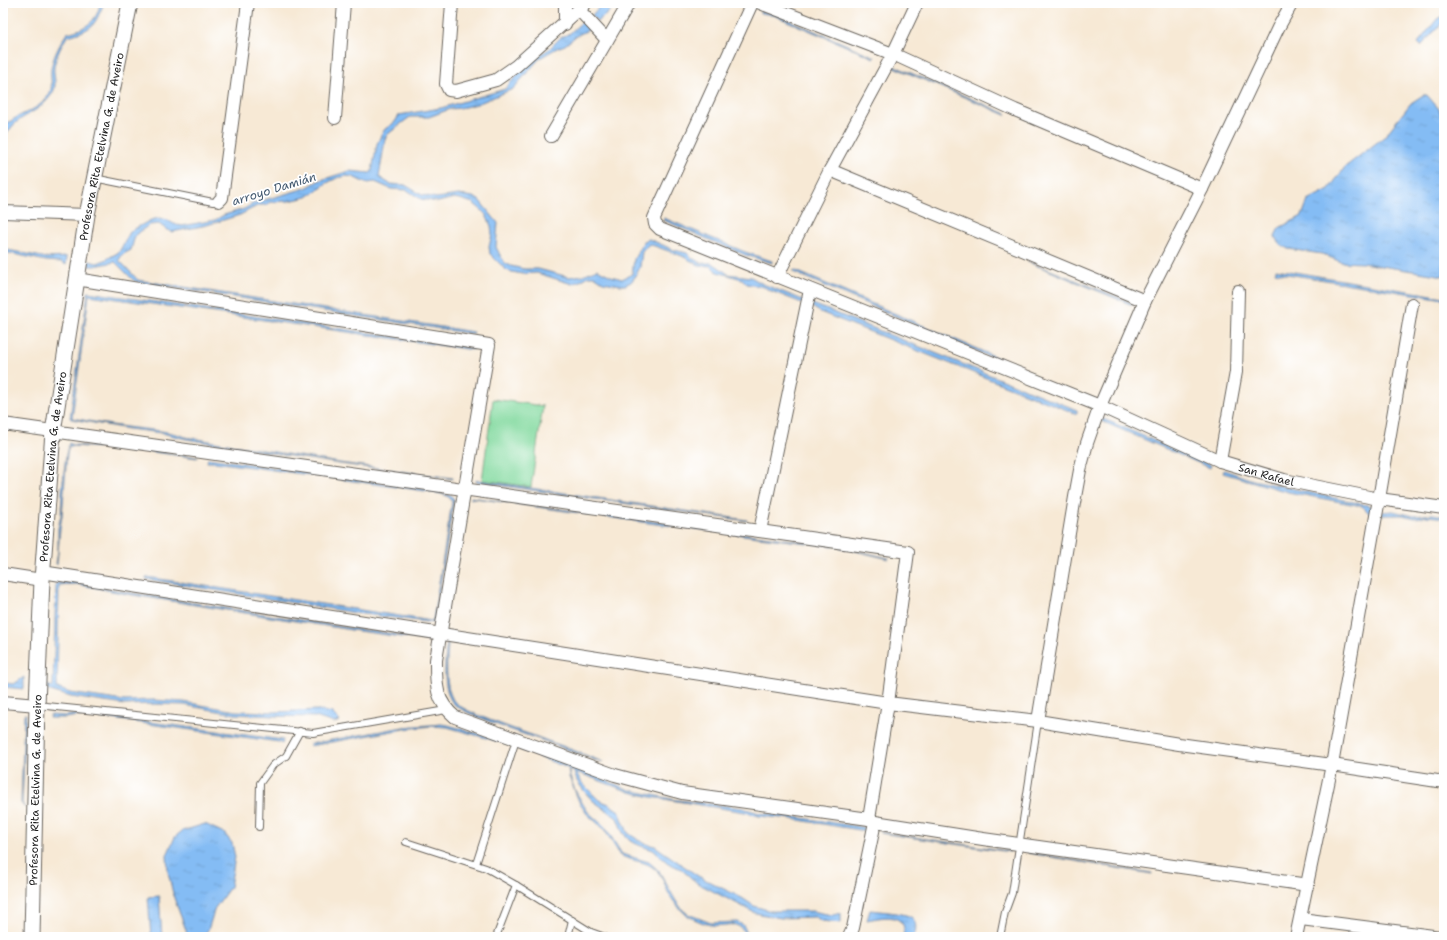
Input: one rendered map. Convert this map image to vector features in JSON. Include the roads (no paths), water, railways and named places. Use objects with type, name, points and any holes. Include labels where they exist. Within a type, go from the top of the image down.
[{"type":"street","name":"Profesora Rita Etelvina G. de Aveiro","points":[[32,937],[37,705],[42,576],[53,432],[87,215],[130,3]]},
{"type":"street","points":[[218,201],[222,198],[248,3]]},
{"type":"street","points":[[335,118],[344,3]]},
{"type":"street","points":[[452,3],[446,84],[449,90],[456,91],[496,80],[516,66],[583,7],[607,40]]},
{"type":"street","points":[[565,3],[565,24]]},
{"type":"street","points":[[551,136],[629,3]]},
{"type":"street","name":"San Rafael","points":[[752,3],[654,218],[655,224],[660,229],[776,277],[1100,406],[1220,461],[1284,480],[1379,499],[1444,508]]},
{"type":"street","points":[[760,3],[893,54],[1015,110],[1202,189]]},
{"type":"street","points":[[776,277],[830,170],[893,54],[917,3]]},
{"type":"street","points":[[1038,721],[1080,470],[1087,443],[1100,406],[1145,301],[1202,189],[1278,28],[1292,3]]},
{"type":"street","points":[[830,170],[1145,301]]},
{"type":"street","points":[[3,212],[87,215]]},
{"type":"street","points":[[77,275],[489,345],[436,660],[436,685],[439,697],[446,710],[455,717],[615,775],[682,793],[872,820],[1020,844],[1308,885]]},
{"type":"street","points":[[760,531],[810,290]]},
{"type":"street","points":[[1220,461],[1236,372],[1238,291]]},
{"type":"street","points":[[1296,937],[1301,919],[1332,764],[1412,304]]},
{"type":"street","points":[[3,424],[908,552],[872,820],[853,928],[849,937]]},
{"type":"street","points":[[3,574],[42,576],[440,633],[888,703],[1038,721],[1179,744],[1332,764],[1444,782]]},
{"type":"street","points":[[3,702],[37,705]]},
{"type":"street","points":[[1301,919],[1441,937]]},
{"type":"lane","points":[[94,178],[213,202],[218,201]]},
{"type":"lane","points":[[37,705],[313,733],[446,710]]},
{"type":"lane","points":[[1000,937],[1005,912],[1012,893],[1038,721]]},
{"type":"lane","points":[[259,827],[260,783],[273,765],[286,756],[300,732]]},
{"type":"lane","points":[[476,864],[516,740]]},
{"type":"lane","points":[[406,842],[486,868],[591,932],[605,937]]},
{"type":"lane","points":[[496,937],[516,885]]},
{"type":"lane","points":[[568,937],[572,920]]},
{"type":"water","points":[[100,3],[104,3],[92,26],[66,38],[55,64],[55,87],[52,94],[41,106],[16,123],[3,140],[3,128],[8,123],[38,106],[48,96],[51,87],[52,65],[62,41],[67,33],[84,27],[93,20],[96,16]]},
{"type":"water","points":[[603,3],[615,3],[608,13],[597,22],[592,15]]},
{"type":"water","points":[[760,11],[773,13],[875,57],[874,58],[773,15],[760,13]]},
{"type":"water","points":[[1444,15],[1444,21],[1421,46],[1418,43],[1437,19]]},
{"type":"water","points":[[582,22],[590,29],[576,36],[565,45],[540,58],[513,89],[477,104],[450,109],[429,117],[410,117],[402,123],[387,135],[379,177],[390,184],[405,185],[422,195],[436,198],[459,195],[473,197],[479,200],[498,223],[496,247],[505,263],[511,266],[524,269],[538,269],[569,277],[583,275],[597,269],[611,276],[622,279],[632,274],[634,259],[644,241],[649,239],[674,250],[687,253],[701,263],[711,263],[728,274],[751,277],[763,284],[1077,410],[1077,414],[820,312],[812,307],[764,287],[747,284],[742,279],[717,272],[711,266],[699,265],[682,256],[649,244],[642,252],[640,267],[635,277],[631,282],[625,285],[603,282],[594,276],[589,276],[572,284],[537,273],[522,274],[512,272],[506,270],[490,254],[489,247],[492,234],[491,226],[486,215],[473,203],[454,198],[438,202],[421,199],[407,190],[391,189],[375,182],[368,183],[347,176],[337,178],[327,183],[307,197],[259,205],[240,215],[207,225],[172,232],[159,224],[149,225],[135,236],[131,250],[122,255],[119,260],[138,280],[474,332],[473,334],[137,282],[133,280],[115,262],[88,266],[89,261],[97,263],[119,252],[130,232],[151,220],[159,218],[182,226],[215,220],[224,215],[244,209],[254,203],[306,188],[318,181],[349,171],[370,173],[372,171],[377,144],[381,135],[385,129],[395,122],[399,115],[441,108],[505,89],[528,62],[549,49],[561,37],[569,34]]},
{"type":"water","points":[[890,64],[1007,114],[1006,115],[889,65]]},
{"type":"water","points":[[1423,95],[1427,95],[1439,109],[1444,123],[1444,276],[1362,263],[1341,262],[1322,254],[1288,249],[1278,243],[1275,236],[1279,228],[1302,216],[1308,200],[1329,189],[1345,167],[1384,137],[1411,103]]},
{"type":"water","points":[[664,218],[745,252],[772,261],[772,263],[745,255],[663,220]]},
{"type":"water","points":[[3,249],[47,258],[67,257],[66,265],[61,262],[46,261],[3,253]]},
{"type":"water","points":[[1028,262],[1132,303],[1132,305]]},
{"type":"water","points":[[1276,269],[1444,297],[1444,299],[1275,272]]},
{"type":"water","points":[[794,270],[1012,364],[1011,366],[793,272]]},
{"type":"water","points":[[88,292],[473,348],[473,350],[89,295],[72,418],[165,432],[186,437],[340,463],[453,479],[340,464],[186,439],[162,433],[128,429],[71,419]]},
{"type":"water","points":[[1099,417],[1211,465],[1210,468],[1097,419]]},
{"type":"water","points":[[69,443],[73,445],[131,447],[198,457],[131,449],[69,446],[57,565],[58,528],[61,515],[66,454]]},
{"type":"water","points":[[208,458],[432,490],[452,496],[454,500],[434,623],[356,613],[146,579],[147,577],[432,621],[452,502],[449,497],[432,492],[207,462]]},
{"type":"water","points":[[1224,470],[1253,480],[1367,505],[1374,508],[1371,515],[1362,506],[1288,492],[1223,473]]},
{"type":"water","points":[[476,480],[747,520],[747,521],[476,482]]},
{"type":"water","points":[[471,497],[838,546],[889,559],[838,547],[656,524],[474,498],[471,499]]},
{"type":"water","points":[[1393,511],[1414,516],[1433,514],[1444,516],[1444,518],[1429,516],[1415,518],[1402,515],[1382,515],[1382,512]]},
{"type":"water","points":[[76,582],[126,592],[351,628],[431,639],[431,641],[351,630],[127,594],[76,584],[59,585],[57,688],[70,693],[124,701],[154,700],[184,702],[236,711],[275,712],[318,710],[332,713],[340,721],[334,723],[315,717],[235,714],[184,705],[125,705],[71,697],[47,690],[47,685],[53,687],[56,583]]},
{"type":"water","points":[[447,642],[448,687],[453,700],[459,705],[482,717],[603,762],[602,763],[497,725],[458,707],[452,702],[449,696],[445,681]]},
{"type":"water","points":[[24,677],[24,689],[3,687],[3,683],[14,684]]},
{"type":"water","points":[[24,714],[26,714],[22,803],[25,808],[21,803]]},
{"type":"water","points":[[78,714],[113,717],[283,740],[282,744],[279,742],[112,719],[77,716],[66,718],[49,718],[50,715],[65,716]]},
{"type":"water","points":[[441,724],[508,742],[507,744],[447,727],[432,726],[404,729],[310,746],[310,744],[403,727]]},
{"type":"water","points":[[519,747],[630,790],[672,799],[743,808],[759,813],[789,816],[862,827],[866,829],[866,831],[792,819],[759,816],[745,812],[651,797],[630,792],[576,772],[582,783],[599,800],[609,804],[619,811],[628,833],[643,843],[655,846],[698,876],[742,898],[754,906],[771,911],[812,911],[832,915],[841,913],[841,923],[821,921],[816,917],[781,918],[755,913],[697,883],[681,869],[668,863],[653,850],[630,841],[623,833],[617,818],[592,800],[577,781],[573,770],[569,769],[570,777],[575,790],[583,804],[588,812],[605,827],[622,854],[649,862],[659,871],[676,901],[688,914],[711,923],[737,922],[743,925],[750,937],[748,937],[740,927],[736,925],[711,925],[702,923],[688,916],[671,898],[662,878],[653,867],[620,855],[604,829],[587,814],[580,804],[569,777],[568,768],[518,749]]},
{"type":"water","points":[[205,824],[224,833],[232,843],[235,857],[230,887],[215,908],[208,930],[202,937],[187,937],[186,930],[174,898],[168,872],[167,855],[175,837],[182,831]]},
{"type":"water","points":[[880,833],[1010,851],[1010,852]]},
{"type":"water","points":[[1028,853],[1152,873],[1152,874]]},
{"type":"water","points":[[159,896],[162,937],[151,937],[148,897]]},
{"type":"water","points":[[870,910],[898,913],[911,917],[916,926],[913,937],[902,937],[904,926],[896,919],[887,917],[867,920]]},
{"type":"water label","name":"arroyo Damián","points":[[274,189]]}]
